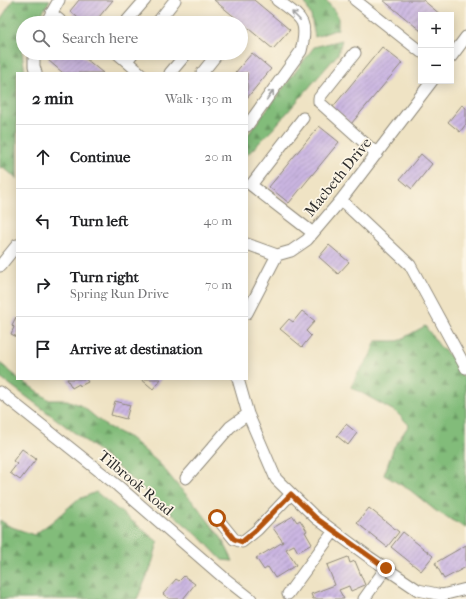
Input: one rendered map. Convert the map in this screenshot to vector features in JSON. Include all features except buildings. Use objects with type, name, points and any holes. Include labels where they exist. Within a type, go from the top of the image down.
[{"type":"street","points":[[50,16],[59,0]]},
{"type":"street","points":[[131,16],[144,0]]},
{"type":"street","points":[[162,16],[175,0]]},
{"type":"street","points":[[248,125],[301,51],[304,38],[304,25],[297,16],[276,0]]},
{"type":"street","points":[[355,0],[418,50]]},
{"type":"street","points":[[454,53],[466,37]]},
{"type":"street","points":[[355,53],[319,98],[319,102],[376,154]]},
{"type":"street","points":[[34,60],[36,72]]},
{"type":"street","points":[[132,60],[139,72]]},
{"type":"street","points":[[171,72],[181,60]]},
{"type":"street","points":[[203,72],[212,60]]},
{"type":"street","name":"Macbeth Drive","points":[[277,255],[291,252],[306,240],[341,200],[430,84]]},
{"type":"street","points":[[303,118],[251,185],[312,233]]},
{"type":"street","points":[[341,200],[410,265],[463,355],[466,368]]},
{"type":"street","points":[[248,244],[277,255],[248,311]]},
{"type":"street","points":[[0,266],[16,246]]},
{"type":"street","points":[[238,380],[248,414],[276,479],[291,494],[316,518],[418,590],[442,595],[459,593]]},
{"type":"street","name":"Tilbrook Road","points":[[0,392],[118,486],[223,577],[252,599]]},
{"type":"street","points":[[186,478],[230,427],[248,414]]},
{"type":"street","points":[[217,518],[234,539],[242,542],[256,530],[291,494]]},
{"type":"street","points":[[288,594],[334,531]]},
{"type":"street","points":[[364,599],[386,568]]},
{"type":"green space","points":[[13,0],[50,0],[40,16],[16,16],[16,60],[23,60],[25,72],[16,72],[16,178],[3,167],[0,168],[0,20]]},
{"type":"green space","points":[[304,0],[326,0],[338,16],[338,29],[315,37],[311,16]]},
{"type":"green space","points":[[342,40],[338,54],[272,130],[248,154],[248,135],[314,47]]},
{"type":"green space","points":[[425,326],[441,348],[454,359],[466,383],[466,528],[436,511],[410,490],[384,475],[394,447],[409,425],[396,412],[351,387],[358,373],[370,356],[376,341],[398,341]]},
{"type":"green space","points":[[0,363],[16,376],[16,380],[21,380],[49,400],[67,400],[82,406],[106,426],[130,438],[160,464],[196,505],[222,539],[233,561],[222,560],[202,539],[91,445],[0,377]]},
{"type":"green space","points":[[96,492],[158,542],[151,567],[137,599],[0,599],[0,520],[9,526],[34,535],[77,500]]},
{"type":"route","points":[[217,518],[234,539],[242,542],[256,530],[291,494],[316,518],[386,568]]}]
